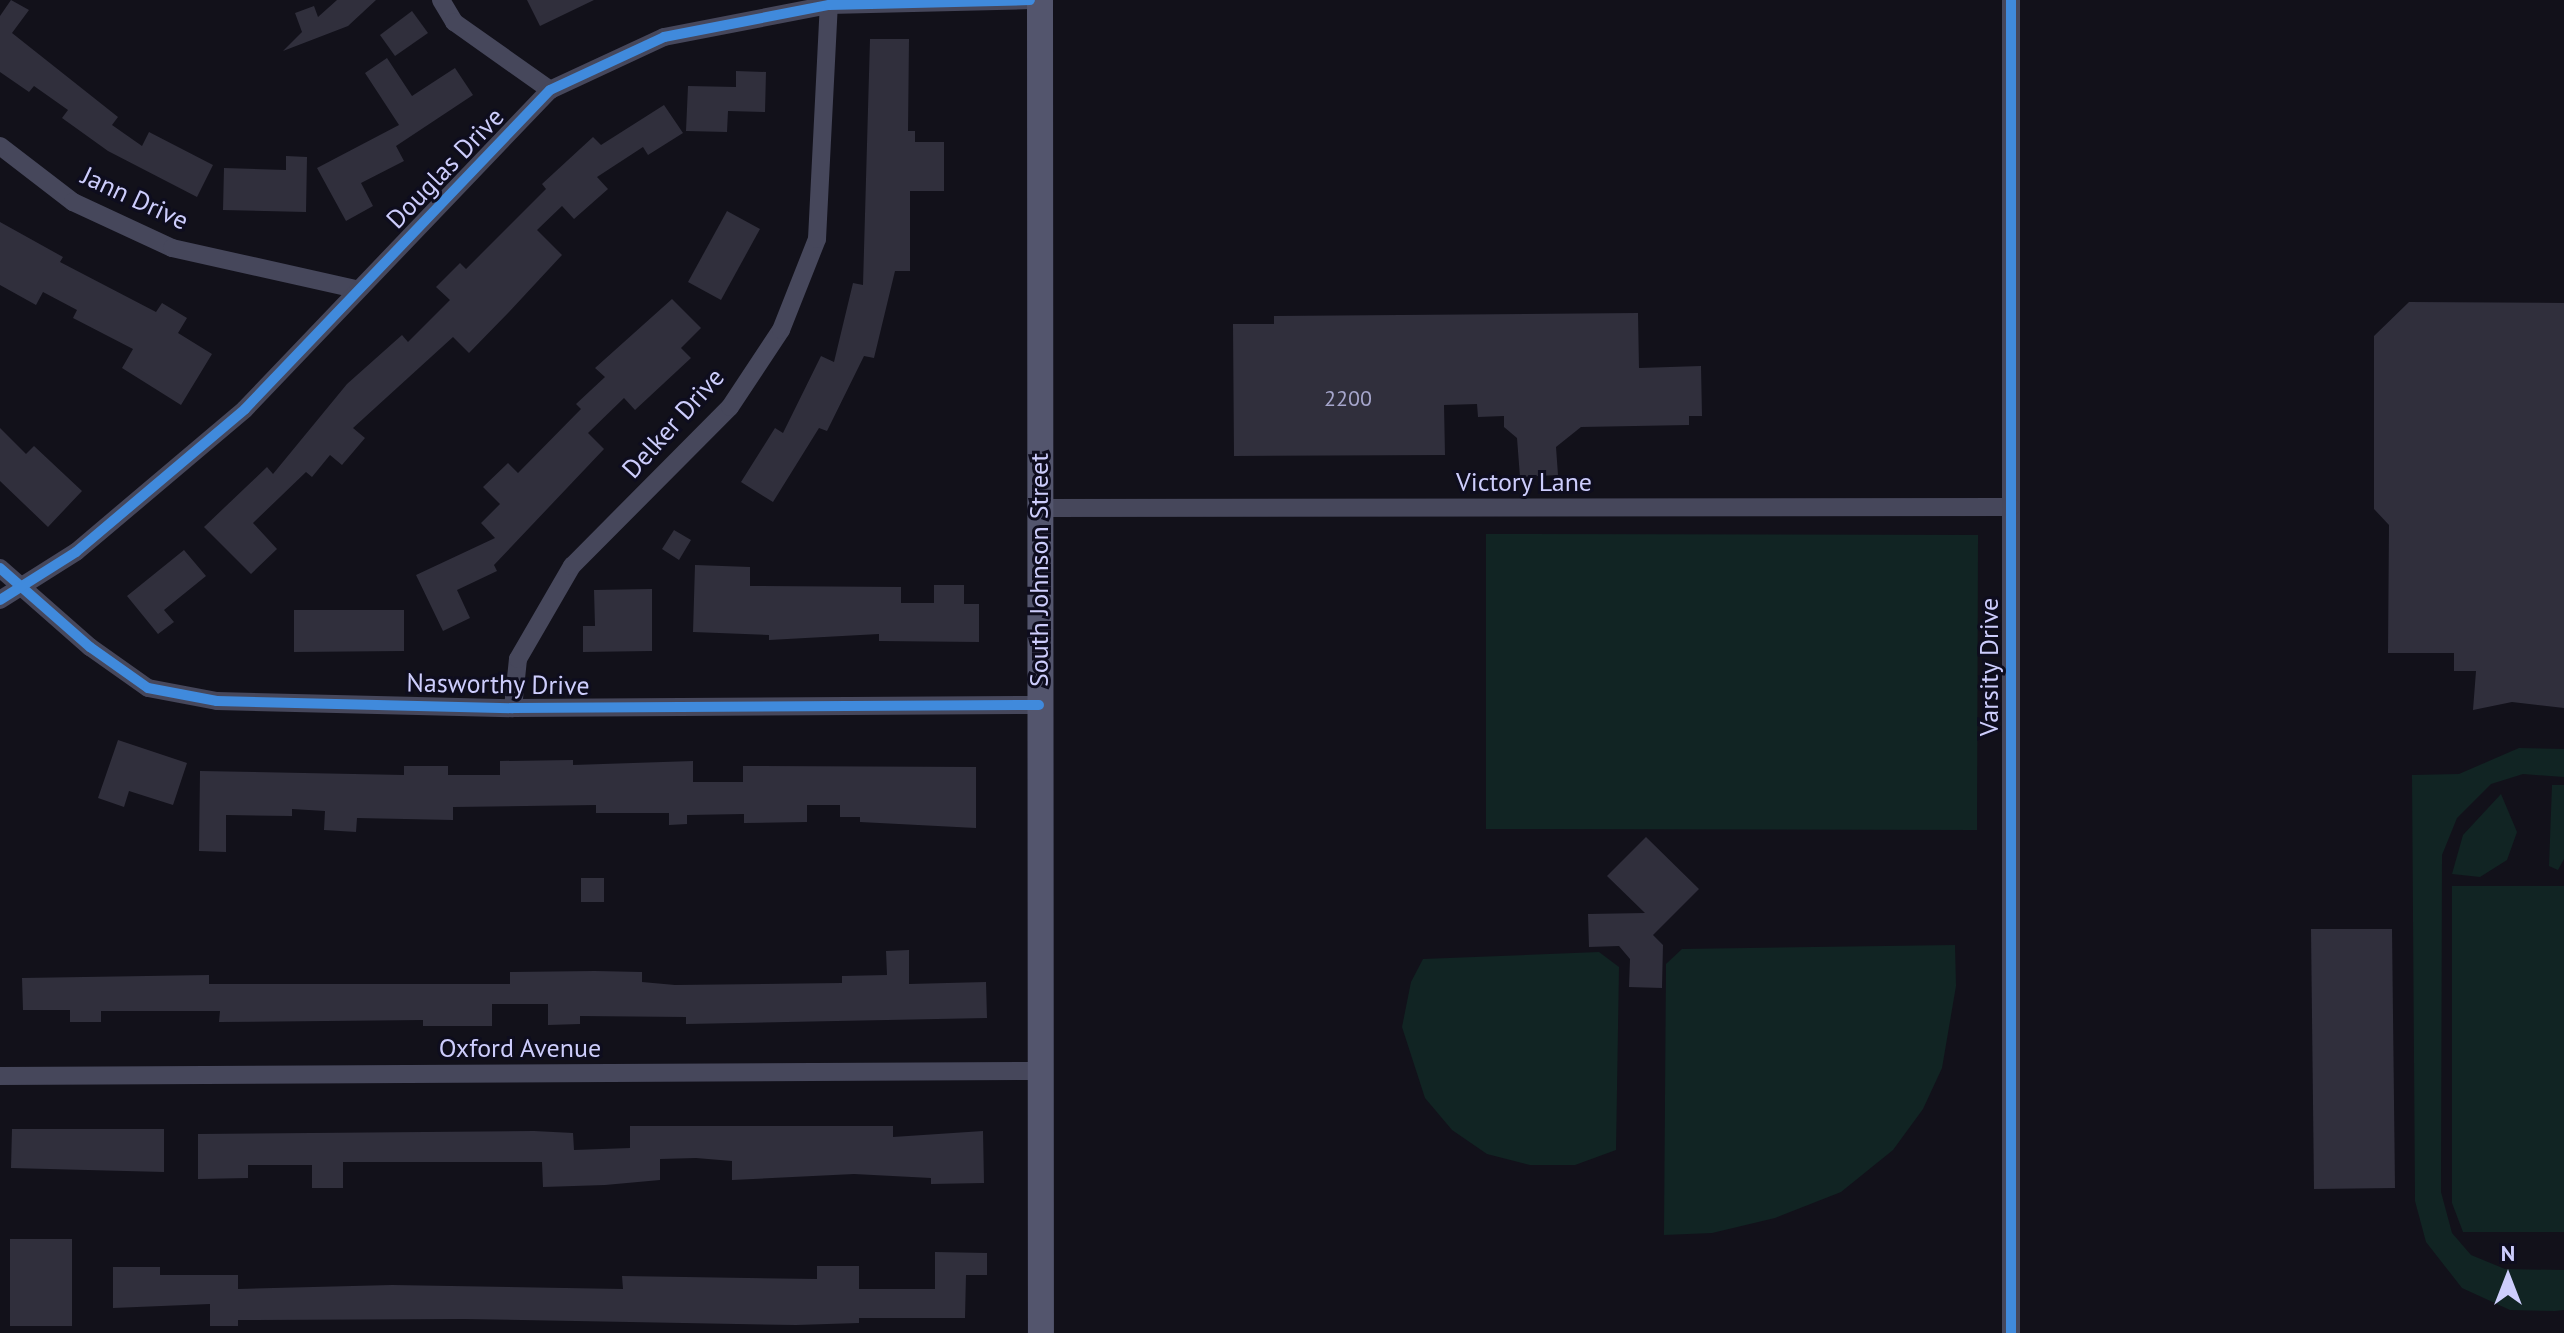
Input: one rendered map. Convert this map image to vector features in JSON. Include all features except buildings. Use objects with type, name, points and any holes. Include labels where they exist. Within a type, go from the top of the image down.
[{"type":"main road","name":"South Johnson Street","points":[[1040,0],[1041,1333]]},
{"type":"street","points":[[441,0],[454,22],[550,90]]},
{"type":"street","name":"Douglas Drive","points":[[0,600],[76,552],[224,428],[550,90],[664,37],[829,5],[1030,0]]},
{"type":"street","name":"Varsity Drive","points":[[2011,0],[2011,1333]]},
{"type":"street","name":"Delker Drive","points":[[513,708],[518,659],[572,566],[730,407],[781,330],[817,239],[829,5]]},
{"type":"street","name":"Jann Drive","points":[[0,146],[73,202],[172,248],[355,289]]},
{"type":"street","name":"Victory Lane","points":[[1038,508],[2011,507]]},
{"type":"street","name":"Nasworthy Drive","points":[[0,568],[90,647],[148,688],[217,701],[513,708],[1039,705]]},
{"type":"street","name":"Oxford Avenue","points":[[0,1076],[1040,1071]]},
{"type":"green space","points":[[1486,534],[1978,535],[1977,830],[1486,829]]},
{"type":"green space","points":[[2519,748],[2564,749],[2564,777],[2523,774],[2491,784],[2457,818],[2442,855],[2441,1192],[2452,1233],[2471,1255],[2505,1269],[2564,1270],[2564,1310],[2555,1311],[2510,1310],[2462,1288],[2426,1242],[2415,1201],[2412,775],[2459,774]]},
{"type":"green space","points":[[2552,785],[2564,785],[2564,859],[2558,870],[2549,866]]},
{"type":"green space","points":[[2501,794],[2517,832],[2507,860],[2480,877],[2452,874],[2463,835]]},
{"type":"green space","points":[[2452,886],[2564,886],[2564,1232],[2463,1232],[2452,1203]]},
{"type":"green space","points":[[1955,945],[1956,986],[1942,1068],[1923,1109],[1893,1150],[1841,1192],[1775,1218],[1712,1233],[1664,1235],[1666,964],[1682,949]]},
{"type":"green space","points":[[1599,952],[1619,967],[1616,1150],[1575,1165],[1530,1165],[1487,1154],[1452,1130],[1425,1098],[1402,1027],[1411,982],[1423,959]]},
{"type":"cycle path","points":[[0,600],[76,552],[245,409],[550,90],[664,37],[829,5],[1030,0]]},
{"type":"cycle path","points":[[2011,0],[2011,1333]]},
{"type":"cycle path","points":[[0,568],[90,647],[148,688],[217,701],[513,708],[1039,705]]}]
